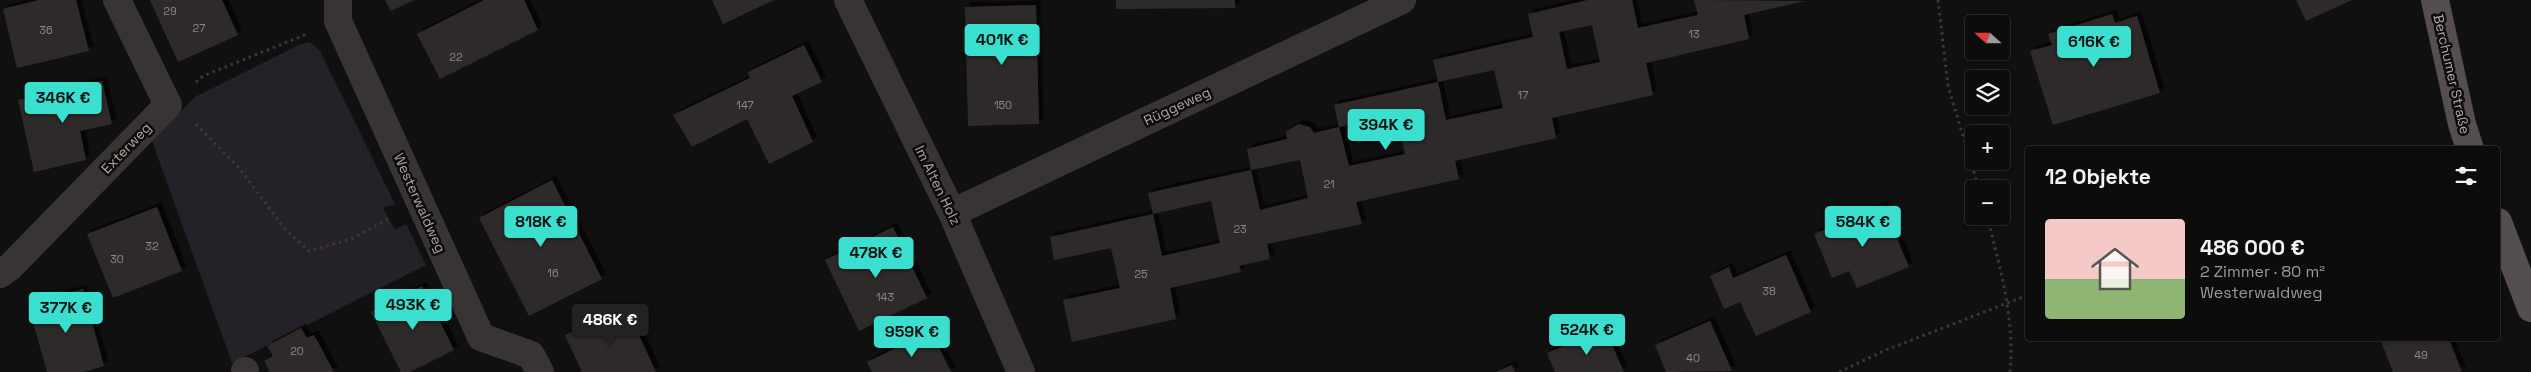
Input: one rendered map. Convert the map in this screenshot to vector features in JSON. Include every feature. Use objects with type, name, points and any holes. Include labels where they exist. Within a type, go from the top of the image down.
[{"type":"main road","name":"Berchumer Straße","points":[[2435,0],[2462,124],[2469,146]]},
{"type":"main road","points":[[2500,227],[2531,308]]},
{"type":"street","points":[[116,0],[171,102]]},
{"type":"street","name":"Im Alten Holz","points":[[848,0],[952,213],[1021,372]]},
{"type":"street","name":"Rüggeweg","points":[[952,213],[1402,0]]},
{"type":"street","name":"Westerwaldweg","points":[[338,11],[423,209],[481,337],[531,355],[540,372]]},
{"type":"street","name":"Exterweg","points":[[0,274],[17,260],[171,102]]},
{"type":"path","points":[[1938,0],[1948,86],[1976,180]]},
{"type":"path","points":[[338,11],[204,76],[171,102],[239,168],[285,229],[309,251],[351,239],[388,219],[423,209]]},
{"type":"path","points":[[1990,225],[2008,303],[2012,356],[2010,372]]},
{"type":"path","points":[[1839,372],[1886,350],[2025,295]]},
{"type":"shaded area","points":[[310,42],[320,51],[395,204],[383,208],[395,230],[406,224],[426,265],[232,363],[152,141],[195,97],[301,44]]},
{"type":"building","points":[[39,0],[76,0],[89,51],[17,68],[3,9]]},
{"type":"building","points":[[150,0],[222,0],[238,35],[178,62]]},
{"type":"building","points":[[385,0],[414,0],[391,11]]},
{"type":"building","points":[[484,0],[524,0],[538,30],[440,79],[417,34]]},
{"type":"building","points":[[712,0],[774,0],[723,24]]},
{"type":"building","points":[[1116,0],[1235,0],[1235,8],[1116,9]]},
{"type":"building","points":[[1588,0],[1632,0],[1638,28],[1698,15],[1694,0],[1805,1],[1744,15],[1749,39],[1646,63],[1653,95],[1552,118],[1556,138],[1455,161],[1459,179],[1356,202],[1362,224],[1267,244],[1270,259],[1239,266],[1241,272],[1170,288],[1176,319],[1072,342],[1063,300],[1120,288],[1111,248],[1054,260],[1050,237],[1153,214],[1148,193],[1251,170],[1247,149],[1287,139],[1286,132],[1298,124],[1310,127],[1314,133],[1339,127],[1334,105],[1438,82],[1433,60],[1533,37],[1528,14]],"holes":[[[1592,25],[1600,62],[1567,69],[1559,32]],[[1494,70],[1503,108],[1446,120],[1438,82]],[[1396,114],[1405,154],[1349,166],[1339,127]],[[1300,160],[1308,198],[1260,210],[1251,170]],[[1211,201],[1220,243],[1162,256],[1153,214]]]},
{"type":"building","points":[[2296,0],[2352,0],[2306,21]]},
{"type":"building","points":[[1036,5],[1039,124],[968,126],[965,7]]},
{"type":"building","points":[[2112,14],[2115,23],[2137,16],[2160,93],[2053,125],[2030,51],[2052,45],[2048,34]]},
{"type":"building","points":[[804,45],[822,82],[792,96],[813,142],[769,164],[747,119],[692,147],[673,115],[750,78],[748,72]]},
{"type":"building","points":[[102,81],[112,124],[80,131],[86,160],[34,172],[18,100]]},
{"type":"building","points":[[552,180],[602,279],[529,316],[479,218]]},
{"type":"building","points":[[1883,205],[1909,267],[1857,288],[1849,271],[1832,278],[1814,234]]},
{"type":"building","points":[[157,207],[182,271],[113,298],[87,234]]},
{"type":"building","points":[[893,227],[927,298],[859,331],[825,260]]},
{"type":"building","points":[[1786,255],[1811,312],[1756,336],[1740,302],[1724,309],[1710,276],[1729,267],[1733,278]]},
{"type":"building","points":[[422,286],[454,350],[410,372],[401,372],[371,312]]},
{"type":"building","points":[[83,289],[104,366],[84,372],[47,372],[28,304]]},
{"type":"building","points":[[626,307],[656,372],[582,372],[565,335]]},
{"type":"building","points":[[1710,321],[1732,371],[1666,372],[1655,345]]},
{"type":"building","points":[[301,328],[307,338],[314,335],[334,372],[270,372],[264,361],[273,356],[267,346]]},
{"type":"building","points":[[1605,329],[1624,372],[1555,372],[1547,353]]},
{"type":"building","points":[[931,331],[951,372],[872,372],[867,362]]},
{"type":"building","points":[[2381,341],[2450,341],[2462,372],[2393,372]]},
{"type":"building","points":[[1512,365],[1515,372],[1496,372]]}]
